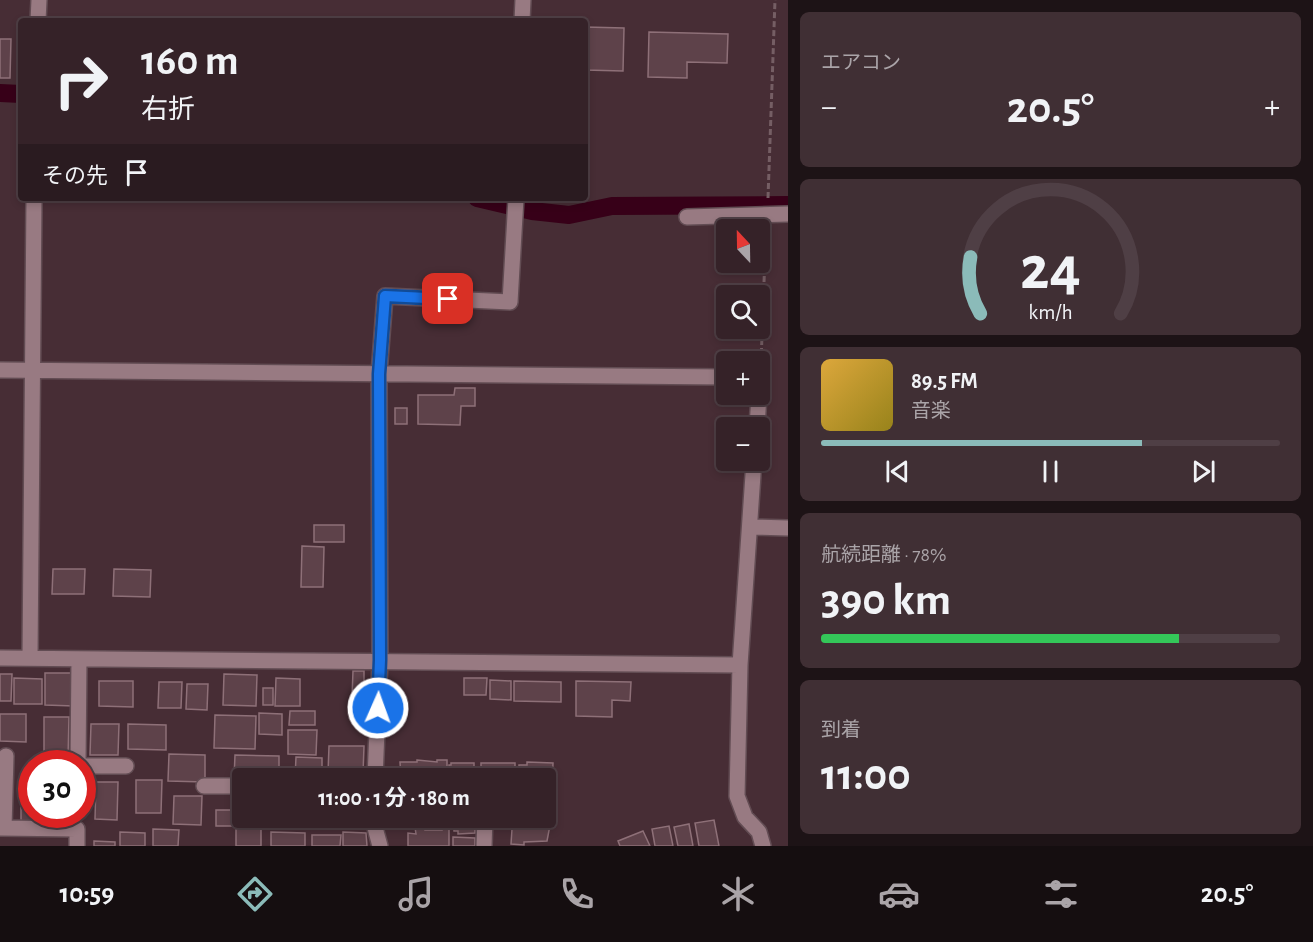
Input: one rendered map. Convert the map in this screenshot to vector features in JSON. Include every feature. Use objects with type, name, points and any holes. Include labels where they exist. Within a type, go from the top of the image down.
[{"type":"street","points":[[38,18],[39,0]]},
{"type":"street","points":[[522,18],[523,0]]},
{"type":"street","points":[[30,658],[34,201]]},
{"type":"street","points":[[375,768],[380,660],[379,374],[385,296],[510,302],[515,205]]},
{"type":"street","points":[[687,217],[788,214]]},
{"type":"street","points":[[0,370],[716,377]]},
{"type":"street","points":[[753,471],[740,665],[737,796],[745,817],[759,831],[763,846]]},
{"type":"street","points":[[750,526],[788,528]]},
{"type":"street","points":[[0,658],[740,665]]},
{"type":"street","points":[[78,750],[79,659]]},
{"type":"street","points":[[6,756],[2,828],[18,827]]},
{"type":"street","points":[[96,766],[126,766]]},
{"type":"street","points":[[204,786],[232,786]]},
{"type":"street","points":[[77,828],[77,846]]},
{"type":"street","points":[[375,828],[380,846]]},
{"type":"street","points":[[484,828],[484,846]]},
{"type":"path","points":[[761,351],[775,0]]},
{"type":"building","points":[[588,27],[624,28],[623,71],[588,70]]},
{"type":"building","points":[[649,32],[728,34],[727,63],[687,62],[687,78],[648,77]]},
{"type":"building","points":[[0,39],[11,39],[10,78],[0,78]]},
{"type":"building","points":[[455,388],[475,388],[475,406],[461,406],[460,425],[418,424],[418,395],[454,395]]},
{"type":"building","points":[[395,408],[407,408],[407,424],[395,424]]},
{"type":"building","points":[[314,525],[344,525],[344,542],[314,542]]},
{"type":"building","points":[[302,546],[324,547],[323,587],[301,587]]},
{"type":"building","points":[[53,569],[85,569],[84,594],[52,594]]},
{"type":"building","points":[[114,569],[151,570],[150,597],[113,596]]},
{"type":"building","points":[[353,671],[364,671],[364,697],[352,697]]},
{"type":"building","points":[[45,673],[74,673],[74,706],[45,705]]},
{"type":"building","points":[[0,674],[12,674],[11,701],[0,701]]},
{"type":"building","points":[[224,674],[257,675],[256,706],[223,705]]},
{"type":"building","points":[[14,678],[42,679],[42,704],[14,704]]},
{"type":"building","points":[[276,678],[300,679],[300,706],[275,706]]},
{"type":"building","points":[[464,678],[487,678],[486,695],[464,695]]},
{"type":"building","points":[[490,680],[511,681],[511,700],[490,699]]},
{"type":"building","points":[[99,681],[133,681],[133,707],[99,706]]},
{"type":"building","points":[[514,681],[561,682],[561,702],[514,701]]},
{"type":"building","points":[[576,681],[631,682],[630,701],[612,700],[612,717],[576,716]]},
{"type":"building","points":[[159,682],[182,682],[181,708],[158,708]]},
{"type":"building","points":[[187,684],[208,684],[207,710],[186,709]]},
{"type":"building","points":[[263,688],[273,688],[273,705],[263,705]]},
{"type":"building","points":[[290,711],[315,711],[315,725],[289,725]]},
{"type":"building","points":[[259,713],[282,714],[282,735],[259,734]]},
{"type":"building","points":[[0,714],[26,714],[26,742],[0,741]]},
{"type":"building","points":[[215,715],[256,716],[255,749],[214,748]]},
{"type":"building","points":[[44,717],[69,717],[68,750],[44,750]]},
{"type":"building","points":[[91,724],[119,724],[118,755],[96,755],[96,750],[90,750]]},
{"type":"building","points":[[128,724],[166,725],[166,750],[128,749]]},
{"type":"building","points":[[288,730],[317,730],[316,755],[288,754]]},
{"type":"building","points":[[329,746],[364,746],[363,768],[328,768]]},
{"type":"building","points":[[169,754],[205,755],[205,782],[168,781]]},
{"type":"building","points":[[235,755],[279,756],[279,768],[234,768]]},
{"type":"building","points":[[296,757],[322,758],[322,768],[295,768]]},
{"type":"building","points":[[417,760],[437,762],[437,760],[447,760],[447,768],[400,768],[400,762],[417,762]]},
{"type":"building","points":[[527,762],[553,763],[553,768],[519,768],[519,765],[527,765]]},
{"type":"building","points":[[451,763],[474,763],[474,768],[449,768]]},
{"type":"building","points":[[481,763],[515,763],[515,768],[481,768]]},
{"type":"building","points":[[136,780],[162,780],[161,813],[136,813]]},
{"type":"building","points":[[96,782],[118,782],[117,820],[96,819]]},
{"type":"building","points":[[174,796],[202,796],[201,825],[173,824]]},
{"type":"building","points":[[216,810],[232,810],[232,826],[216,826]]},
{"type":"building","points":[[714,820],[719,846],[699,846],[695,823]]},
{"type":"building","points":[[689,824],[693,846],[678,846],[674,827]]},
{"type":"building","points":[[669,826],[673,846],[655,846],[652,829]]},
{"type":"building","points":[[415,828],[442,830],[442,828],[449,828],[449,846],[408,846],[408,833],[416,834]]},
{"type":"building","points":[[454,828],[475,828],[475,833],[458,834],[458,831],[454,831]]},
{"type":"building","points":[[549,828],[547,841],[524,842],[524,845],[511,844],[512,829],[506,829]]},
{"type":"building","points":[[153,829],[179,830],[178,846],[153,846]]},
{"type":"building","points":[[236,829],[261,829],[261,846],[236,846]]},
{"type":"building","points":[[643,831],[650,846],[620,846],[618,841]]},
{"type":"building","points":[[120,832],[145,833],[145,846],[120,846]]},
{"type":"building","points":[[271,832],[305,833],[305,846],[271,846]]},
{"type":"building","points":[[343,832],[366,833],[367,846],[343,846]]},
{"type":"building","points":[[312,835],[341,835],[340,846],[312,846]]},
{"type":"building","points":[[453,837],[475,838],[475,846],[453,846]]},
{"type":"building","points":[[94,841],[115,842],[115,846],[94,846]]},
{"type":"waterway","points":[[0,93],[18,94]]},
{"type":"waterway","points":[[490,201],[532,211],[569,215],[612,206],[788,205]]},
{"type":"route","points":[[378,708],[380,660],[379,374],[385,296],[448,299]]}]
